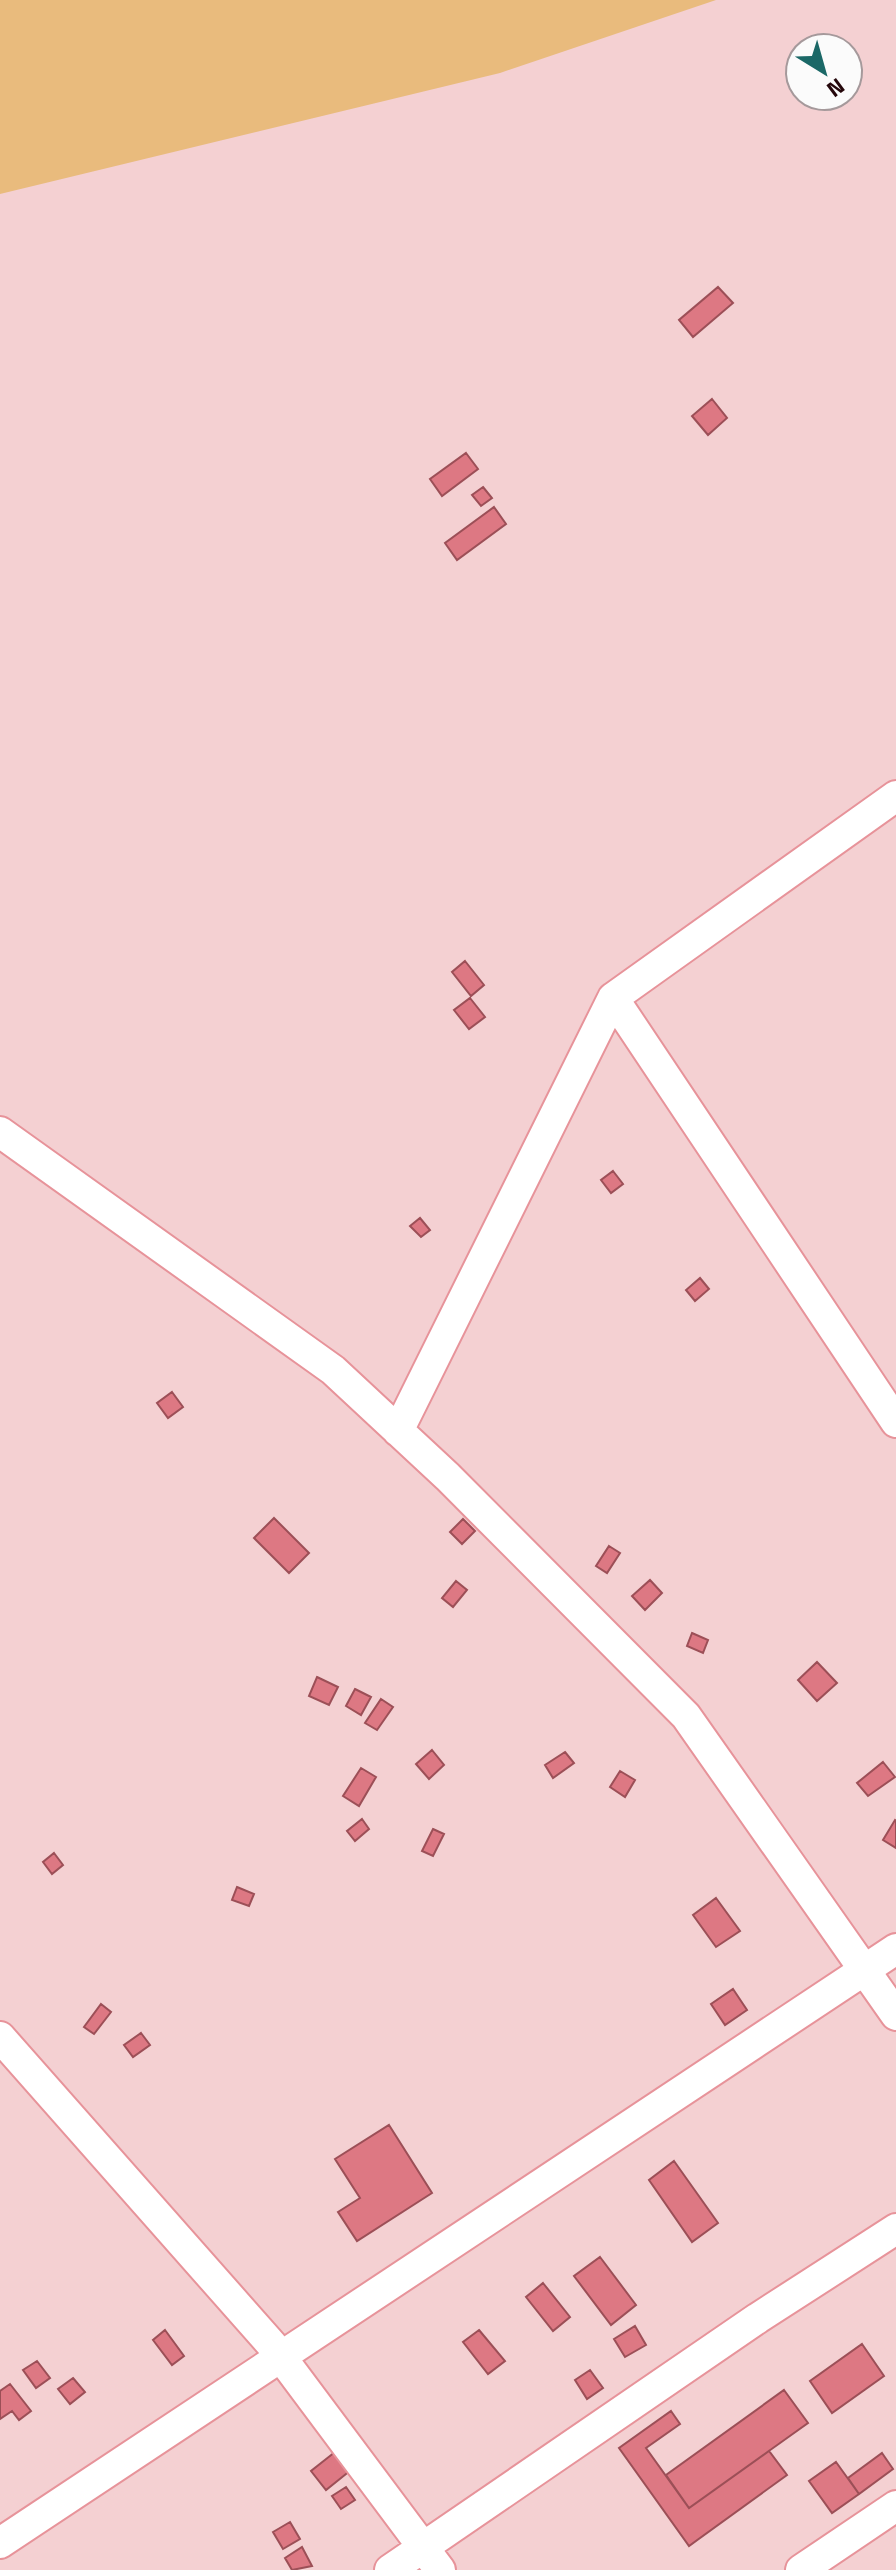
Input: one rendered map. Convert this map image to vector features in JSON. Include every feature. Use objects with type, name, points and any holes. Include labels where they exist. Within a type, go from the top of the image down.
[{"type":"street","points":[[398,1431],[613,998],[896,796]]},
{"type":"street","points":[[613,998],[896,1422]]},
{"type":"street","points":[[0,1132],[333,1370],[398,1431],[686,1716],[896,2015]]},
{"type":"street","points":[[0,2543],[896,1949]]},
{"type":"street","points":[[0,2037],[281,2357],[432,2558]]},
{"type":"street","points":[[390,2570],[432,2558],[758,2318],[896,2229]]},
{"type":"street","points":[[801,2570],[896,2506]]},
{"type":"shaded area","points":[[0,0],[716,0],[500,73],[0,194]]},
{"type":"building","points":[[718,287],[733,303],[693,337],[679,320]]},
{"type":"building","points":[[712,399],[727,418],[708,435],[692,416]]},
{"type":"building","points":[[466,453],[478,469],[442,496],[430,479]]},
{"type":"building","points":[[483,487],[492,498],[481,506],[472,495]]},
{"type":"building","points":[[494,507],[506,524],[457,560],[445,543]]},
{"type":"building","points":[[465,961],[484,985],[471,996],[452,972]]},
{"type":"building","points":[[470,998],[485,1017],[469,1029],[454,1010]]},
{"type":"building","points":[[613,1171],[623,1184],[611,1193],[601,1180]]},
{"type":"building","points":[[420,1218],[430,1230],[421,1237],[410,1226]]},
{"type":"building","points":[[700,1278],[709,1289],[695,1301],[686,1290]]},
{"type":"building","points":[[172,1392],[183,1407],[168,1418],[157,1403]]},
{"type":"building","points":[[274,1518],[309,1553],[289,1573],[254,1538]]},
{"type":"building","points":[[463,1519],[475,1531],[462,1544],[450,1532]]},
{"type":"building","points":[[609,1546],[620,1553],[607,1573],[596,1566]]},
{"type":"building","points":[[650,1580],[662,1593],[645,1610],[632,1596]]},
{"type":"building","points":[[456,1581],[467,1590],[453,1607],[442,1598]]},
{"type":"building","points":[[692,1633],[708,1640],[703,1653],[687,1646]]},
{"type":"building","points":[[817,1662],[837,1683],[817,1701],[798,1680]]},
{"type":"building","points":[[317,1677],[338,1687],[329,1705],[309,1696]]},
{"type":"building","points":[[355,1689],[371,1697],[361,1715],[346,1706]]},
{"type":"building","points":[[381,1699],[393,1707],[377,1730],[365,1723]]},
{"type":"building","points":[[432,1750],[444,1765],[429,1779],[416,1764]]},
{"type":"building","points":[[565,1752],[574,1763],[553,1778],[545,1765]]},
{"type":"building","points":[[883,1762],[895,1777],[868,1796],[857,1783]]},
{"type":"building","points":[[361,1768],[376,1777],[359,1806],[343,1796]]},
{"type":"building","points":[[620,1771],[635,1780],[625,1797],[610,1787]]},
{"type":"building","points":[[362,1819],[369,1829],[355,1841],[347,1831]]},
{"type":"building","points":[[896,1821],[896,1848],[883,1840]]},
{"type":"building","points":[[433,1829],[444,1834],[433,1856],[422,1851]]},
{"type":"building","points":[[54,1853],[63,1865],[52,1874],[43,1862]]},
{"type":"building","points":[[237,1887],[254,1894],[249,1906],[232,1900]]},
{"type":"building","points":[[716,1898],[740,1931],[716,1947],[693,1915]]},
{"type":"building","points":[[733,1989],[747,2010],[725,2025],[711,2004]]},
{"type":"building","points":[[101,2004],[111,2012],[94,2034],[84,2027]]},
{"type":"building","points":[[141,2033],[150,2045],[133,2057],[124,2045]]},
{"type":"building","points":[[389,2125],[432,2193],[357,2241],[338,2212],[360,2198],[335,2159]]},
{"type":"building","points":[[674,2161],[718,2223],[692,2242],[649,2180]]},
{"type":"building","points":[[600,2257],[636,2305],[611,2325],[574,2276]]},
{"type":"building","points":[[543,2283],[570,2317],[553,2331],[526,2297]]},
{"type":"building","points":[[635,2326],[646,2345],[625,2357],[614,2339]]},
{"type":"building","points":[[165,2330],[184,2356],[172,2365],[153,2340]]},
{"type":"building","points":[[479,2330],[505,2361],[488,2374],[463,2342]]},
{"type":"building","points":[[862,2344],[884,2376],[832,2413],[810,2381]]},
{"type":"building","points":[[37,2361],[50,2378],[36,2388],[23,2370]]},
{"type":"building","points":[[590,2370],[603,2388],[587,2399],[575,2380]]},
{"type":"building","points":[[73,2378],[85,2392],[70,2404],[58,2389]]},
{"type":"building","points":[[10,2384],[31,2411],[19,2420],[12,2411],[0,2419],[0,2391]]},
{"type":"building","points":[[784,2390],[808,2423],[689,2508],[666,2475]]},
{"type":"building","points":[[671,2411],[680,2424],[646,2448],[689,2508],[769,2451],[787,2475],[689,2546],[619,2448]]},
{"type":"building","points":[[340,2448],[356,2466],[326,2490],[311,2471]]},
{"type":"building","points":[[882,2453],[893,2469],[859,2494],[848,2478]]},
{"type":"building","points":[[836,2462],[859,2494],[832,2513],[809,2481]]},
{"type":"building","points":[[346,2487],[355,2500],[341,2509],[332,2496]]},
{"type":"building","points":[[290,2522],[300,2539],[283,2549],[273,2532]]},
{"type":"building","points":[[302,2547],[312,2566],[292,2570],[285,2558]]}]
